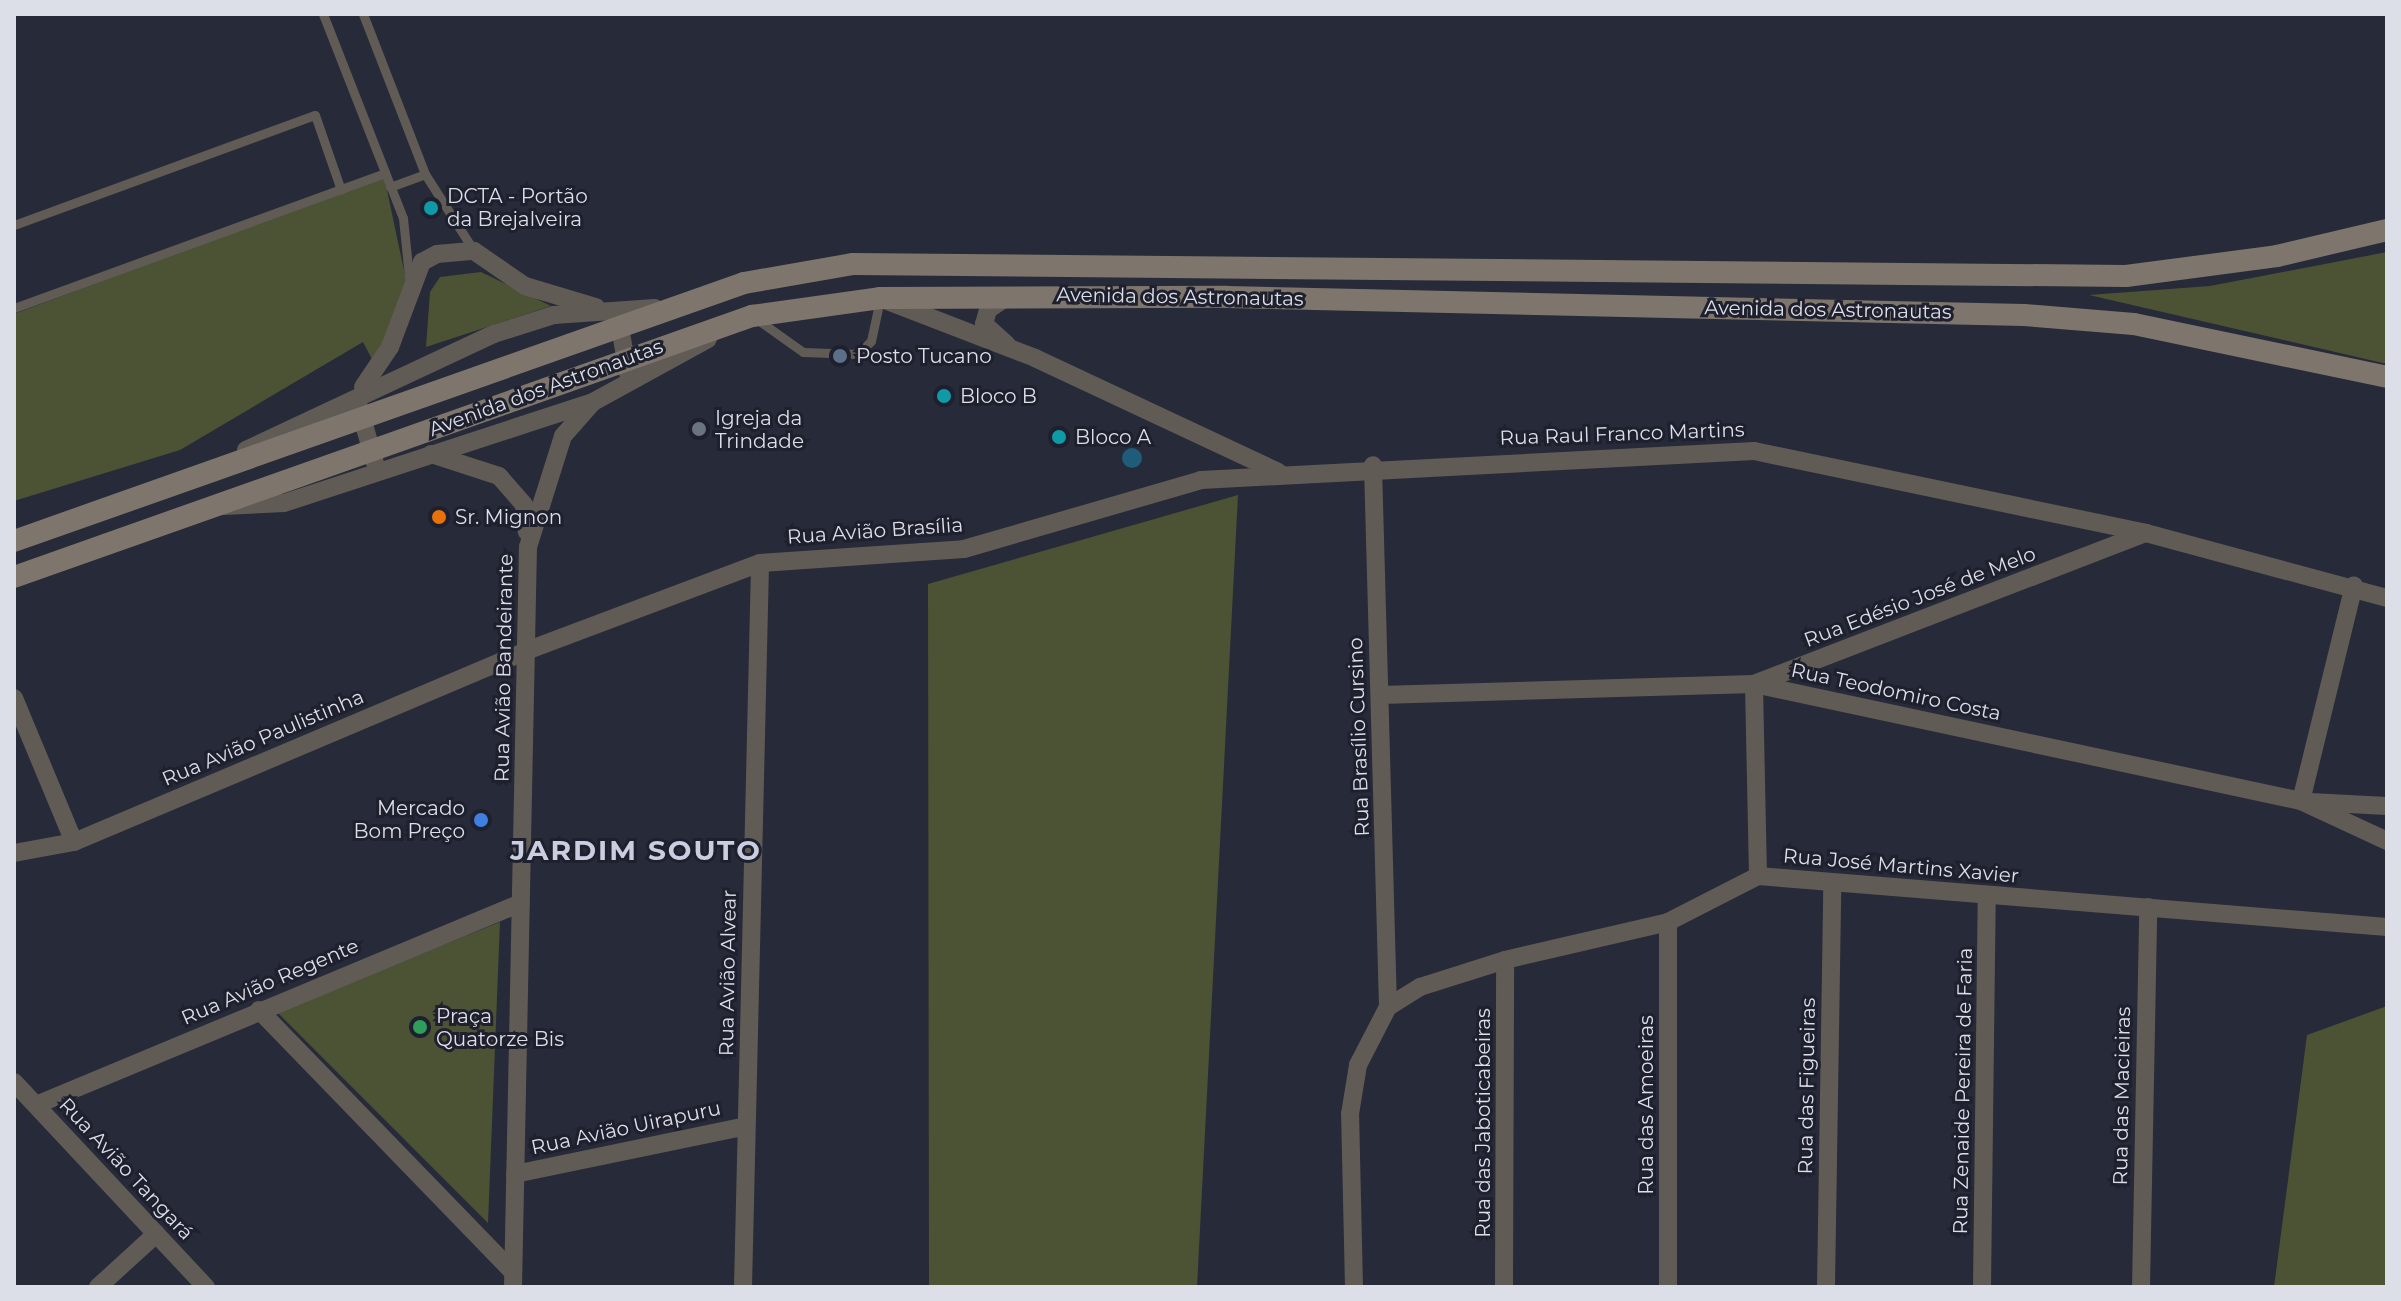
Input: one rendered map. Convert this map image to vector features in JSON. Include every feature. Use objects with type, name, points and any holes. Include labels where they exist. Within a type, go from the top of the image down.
[{"type":"main road","name":"Avenida dos Astronautas","points":[[14,541],[360,419],[618,319],[678,305],[744,283],[853,264],[2126,276],[2277,256],[2387,230]]},
{"type":"main road","name":"Avenida dos Astronautas","points":[[14,577],[370,452],[628,370],[752,316],[880,298],[1013,295],[2024,315],[2134,324],[2387,377]]},
{"type":"street","points":[[381,472],[370,452],[360,419],[359,392],[390,347],[408,289],[422,262],[455,249],[474,251],[525,286],[618,319]]},
{"type":"street","points":[[1013,295],[994,303],[984,324],[1035,358]]},
{"type":"street","points":[[880,298],[1035,358],[1281,474]]},
{"type":"street","points":[[195,477],[359,392],[554,315],[618,319]]},
{"type":"street","points":[[216,506],[284,503],[593,402],[628,370],[618,319]]},
{"type":"street","name":"Rua Avião Bandeirante","points":[[513,1279],[528,547],[563,436],[593,402]]},
{"type":"street","name":"Rua Raul Franco Martins","points":[[1281,474],[1373,465],[1754,451],[2146,533],[2354,585],[2387,598]]},
{"type":"street","points":[[431,454],[484,469],[515,490],[524,505],[528,547]]},
{"type":"street","name":"Rua Brasílio Cursino","points":[[1373,465],[1388,1007]]},
{"type":"street","name":"Rua Avião Brasília","points":[[526,651],[760,563],[964,549],[1201,480],[1281,474]]},
{"type":"street","name":"Rua Edésio José de Melo","points":[[1754,684],[2146,533]]},
{"type":"street","name":"Rua Avião Alvear","points":[[743,1287],[760,563]]},
{"type":"street","points":[[2354,585],[2301,801],[2387,806]]},
{"type":"street","name":"Rua Avião Paulistinha","points":[[14,853],[74,842],[526,651]]},
{"type":"street","points":[[1754,684],[1758,876]]},
{"type":"street","name":"Rua Teodomiro Costa","points":[[1380,695],[1754,684],[2301,801],[2387,841]]},
{"type":"street","points":[[14,698],[74,842]]},
{"type":"street","name":"Rua José Martins Xavier","points":[[1388,1007],[1420,987],[1505,960],[1668,922],[1758,876],[1832,886],[2387,927]]},
{"type":"street","name":"Rua das Figueiras","points":[[1826,1287],[1832,886]]},
{"type":"street","name":"Rua Zenaide Pereira de Faria","points":[[1982,1287],[1987,896]]},
{"type":"street","name":"Rua Avião Regente","points":[[36,1105],[521,903]]},
{"type":"street","name":"Rua das Macieiras","points":[[2141,1287],[2148,907]]},
{"type":"street","name":"Rua das Amoeiras","points":[[1668,922],[1668,1287]]},
{"type":"street","name":"Rua das Jaboticabeiras","points":[[1504,1287],[1505,960]]},
{"type":"street","points":[[1354,1287],[1350,1114],[1358,1065],[1388,1007]]},
{"type":"street","points":[[259,1010],[513,1279]]},
{"type":"street","name":"Rua Avião Tangará","points":[[14,1082],[206,1287]]},
{"type":"street","name":"Rua Avião Uirapuru","points":[[515,1174],[746,1126]]},
{"type":"street","points":[[98,1287],[156,1234]]},
{"type":"lane","points":[[323,14],[390,187],[412,259],[408,289]]},
{"type":"lane","points":[[363,14],[425,174],[474,251]]},
{"type":"lane","points":[[14,225],[315,115],[341,190]]},
{"type":"lane","points":[[14,308],[385,173]]},
{"type":"lane","points":[[390,187],[425,174]]},
{"type":"lane","points":[[752,316],[803,352],[858,354],[871,341],[880,298]]},
{"type":"green space","points":[[384,176],[408,289],[376,367],[363,342],[180,450],[14,501],[14,314]]},
{"type":"green space","points":[[2387,252],[2387,364],[2089,295],[2210,286]]},
{"type":"green space","points":[[481,272],[551,306],[426,347],[430,292],[440,277]]},
{"type":"green space","points":[[1238,495],[1197,1287],[929,1287],[928,584]]},
{"type":"green space","points":[[500,922],[488,1223],[277,1012]]},
{"type":"green space","points":[[2387,1006],[2387,1287],[2274,1287],[2307,1035]]},
{"type":"water","points":[[1132,448],[1139,451],[1142,458],[1139,465],[1132,468],[1125,465],[1122,458],[1125,451]]},
{"type":"place","name":"DCTA - Portão da Brejalveira","points":[[431,208]]},
{"type":"place","name":"Posto Tucano","points":[[840,356]]},
{"type":"place","name":"Bloco B","points":[[944,396]]},
{"type":"place","name":"Igreja da Trindade","points":[[699,429]]},
{"type":"place","name":"Bloco A","points":[[1059,437]]},
{"type":"place","name":"Sr. Mignon","points":[[439,517]]},
{"type":"place","name":"Mercado Bom Preço","points":[[481,820]]},
{"type":"place","name":"Praça Quatorze Bis","points":[[420,1027]]},
{"type":"district","name":"JARDIM SOUTO","points":[[636,850]]}]
